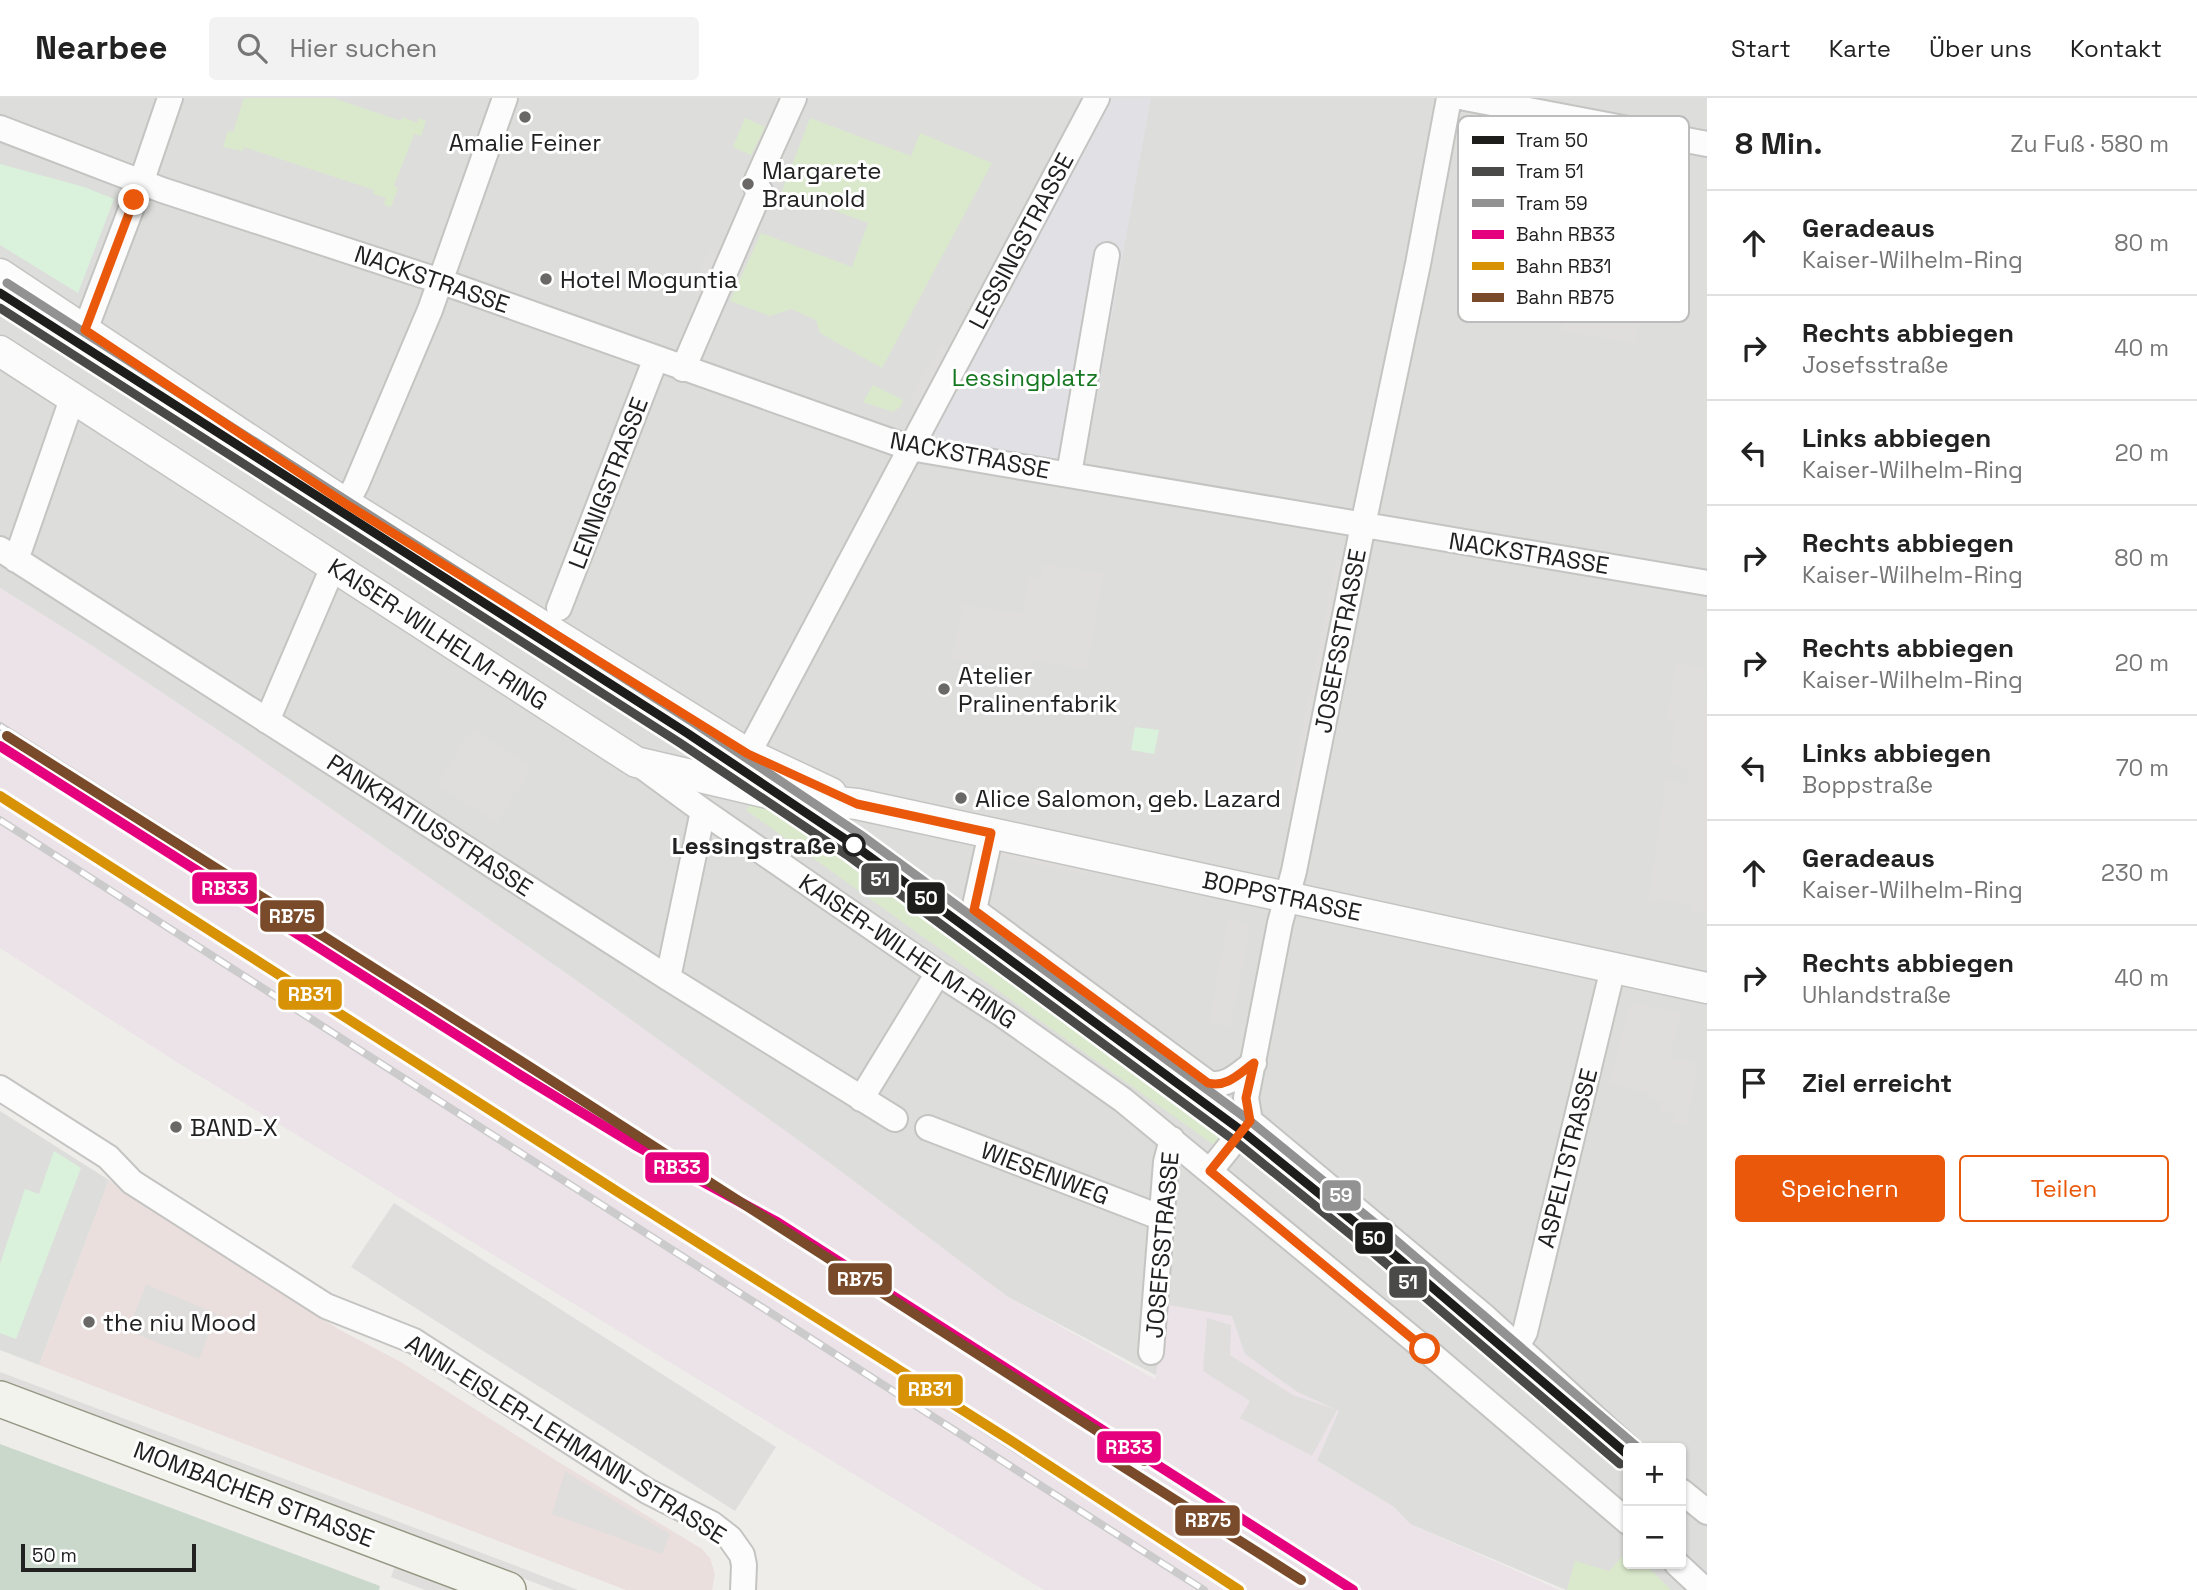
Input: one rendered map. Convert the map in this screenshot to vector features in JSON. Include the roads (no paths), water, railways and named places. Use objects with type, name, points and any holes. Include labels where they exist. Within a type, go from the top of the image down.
[{"type":"main road","name":"MOMBACHER STRASSE","points":[[0,1399],[508,1590]]},
{"type":"street","points":[[85,330],[170,98]]},
{"type":"street","points":[[346,504],[440,281],[503,98]]},
{"type":"street","points":[[683,369],[760,191],[756,187],[757,180],[794,98]]},
{"type":"street","name":"LESSINGSTRASSE","points":[[748,754],[1097,98]]},
{"type":"street","name":"JOSEFSSTRASSE","points":[[1210,1171],[1250,1121],[1246,1098],[1280,923],[1416,277],[1449,98]]},
{"type":"street","points":[[1465,98],[1560,116]]},
{"type":"street","name":"NACKSTRASSE","points":[[0,128],[141,183],[440,281],[910,448],[1707,583]]},
{"type":"street","points":[[1689,141],[1707,144]]},
{"type":"street","points":[[1069,474],[1107,255]]},
{"type":"street","points":[[0,274],[346,504],[748,754]]},
{"type":"street","name":"KAISER-WILHELM-RING","points":[[0,351],[636,762],[1123,1100],[1425,1349],[1623,1518]]},
{"type":"street","name":"LENNIGSTRASSE","points":[[559,608],[656,358]]},
{"type":"street","points":[[8,554],[72,398]]},
{"type":"street","name":"PANKRATIUSSTRASSE","points":[[8,554],[861,1099]]},
{"type":"street","points":[[267,721],[333,567]]},
{"type":"street","name":"BOPPSTRASSE","points":[[748,754],[857,804]]},
{"type":"street","name":"BOPPSTRASSE","points":[[636,762],[785,797],[857,804],[1707,988]]},
{"type":"street","points":[[668,978],[703,811]]},
{"type":"street","points":[[991,833],[974,910],[1208,1083],[1228,1082],[1254,1063]]},
{"type":"street","name":"ASPELTSTRASSE","points":[[1517,1346],[1524,1336],[1613,968]]},
{"type":"street","points":[[895,1119],[861,1099],[938,973]]},
{"type":"street","name":"ANNI-EISLER-LEHMANN-STRASSE","points":[[0,1088],[108,1157],[132,1182],[326,1306],[414,1341],[647,1491],[712,1524],[730,1538],[742,1555],[743,1590]]},
{"type":"street","points":[[1250,1121],[1485,1317],[1623,1443]]},
{"type":"street","name":"WIESENWEG","points":[[928,1128],[1162,1218]]},
{"type":"street","name":"JOSEFSSTRASSE","points":[[1151,1352],[1166,1162],[1172,1139]]},
{"type":"street","points":[[1686,1495],[1707,1512]]},
{"type":"street","points":[[1682,1569],[1706,1590]]},
{"type":"railway","points":[[0,726],[777,1222]]},
{"type":"railway","points":[[0,797],[1235,1590]]},
{"type":"railway","points":[[0,820],[1204,1590]]},
{"type":"tram line","name":"59","points":[[7,283],[694,723],[861,835],[1250,1121],[1392,1237],[1632,1443]]},
{"type":"tram line","name":"50","points":[[0,293],[687,733],[854,845],[1242,1131],[1384,1246],[1623,1451]]},
{"type":"tram line","name":"51","points":[[0,308],[680,743],[847,855],[1235,1141],[1376,1255],[1620,1464]]},
{"type":"rail line","name":"RB75","points":[[7,736],[527,1065],[1144,1461]]},
{"type":"rail line","name":"RB33","points":[[0,746],[520,1075],[635,1145],[777,1222],[1353,1590]]},
{"type":"rail line","name":"RB31","points":[[0,796],[1013,1442],[1239,1590]]},
{"type":"rail line","name":"RB75","points":[[1114,1461],[1301,1580]]},
{"type":"place","name":"Amalie Feiner","points":[[525,117]]},
{"type":"place","name":"Margarete Braunold","points":[[748,184]]},
{"type":"place","name":"Hotel Moguntia","points":[[546,279]]},
{"type":"place","name":"Atelier Pralinenfabrik","points":[[944,689]]},
{"type":"place","name":"Alice Salomon, geb. Lazard","points":[[961,798]]},
{"type":"place","name":"Lessingstraße","points":[[854,845]]},
{"type":"place","name":"BAND-X","points":[[176,1127]]},
{"type":"place","name":"the niu Mood","points":[[89,1322]]},
{"type":"park label","name":"Lessingplatz","points":[[1025,377]]}]
